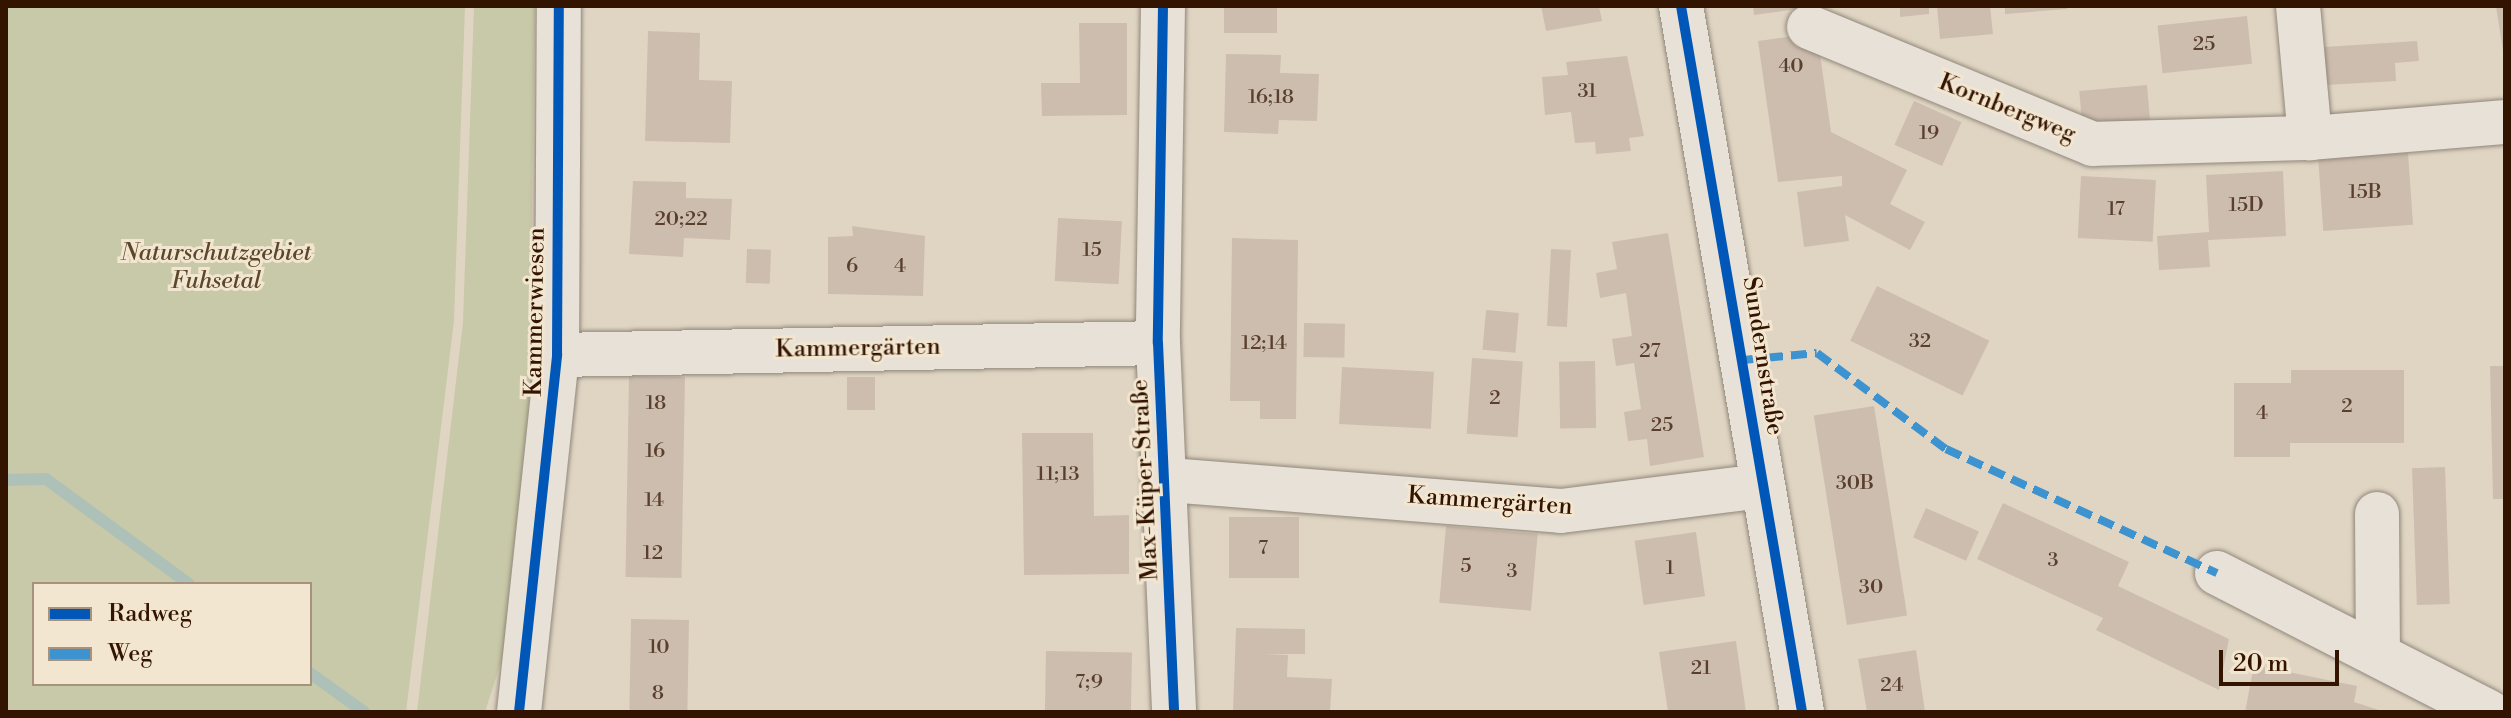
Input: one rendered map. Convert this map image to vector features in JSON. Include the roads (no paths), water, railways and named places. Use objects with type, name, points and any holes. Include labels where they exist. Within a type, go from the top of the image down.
[{"type":"street","name":"Kammerwiesen","points":[[519,712],[557,355],[559,6]]},
{"type":"street","name":"Max-Küper-Straße","points":[[1163,6],[1158,343],[1169,480],[1174,712]]},
{"type":"street","name":"Sundernstraße","points":[[1681,6],[1802,712]]},
{"type":"street","points":[[2298,6],[2310,138]]},
{"type":"street","name":"Kornbergweg","points":[[1809,27],[2093,144],[2310,138],[2505,122]]},
{"type":"street","name":"Kammergärten","points":[[557,355],[1158,343]]},
{"type":"street","name":"Kammergärten","points":[[1169,480],[1561,511],[1762,486]]},
{"type":"street","points":[[2377,514],[2378,653]]},
{"type":"street","points":[[2217,573],[2489,712]]},
{"type":"waterway","points":[[6,480],[46,479],[186,582]]},
{"type":"waterway","points":[[312,674],[364,712]]},
{"type":"park label","name":"Naturschutzgebiet Fuhsetal","points":[[216,268]]}]
